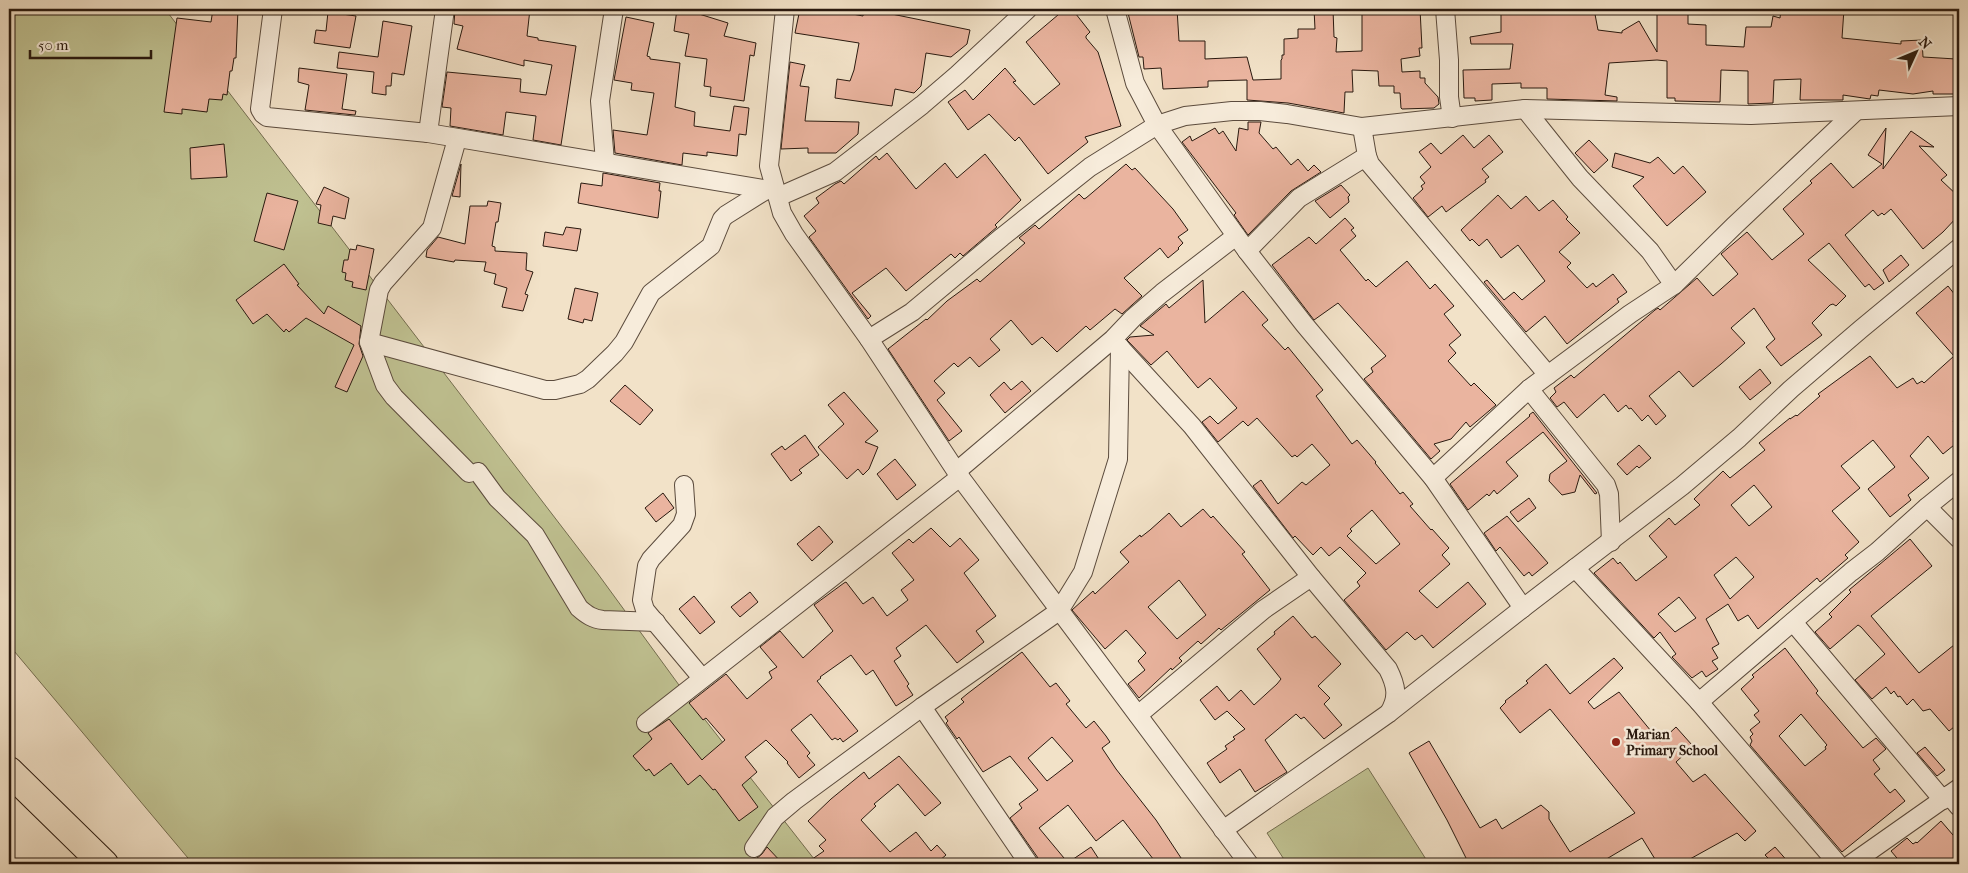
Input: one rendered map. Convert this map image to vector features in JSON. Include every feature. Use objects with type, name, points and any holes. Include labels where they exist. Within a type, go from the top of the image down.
[{"type":"highway","points":[[9,770],[104,864]]},
{"type":"street","points":[[273,9],[260,109],[263,114],[272,118],[428,133],[605,162],[773,193]]},
{"type":"street","points":[[428,133],[445,9]]},
{"type":"street","points":[[605,162],[600,101],[614,9]]},
{"type":"street","points":[[785,9],[769,166],[773,193],[782,213],[794,234],[870,339],[958,474],[1248,864]]},
{"type":"street","points":[[1006,9],[1026,10]]},
{"type":"street","points":[[1115,9],[1135,83],[1157,125],[1247,251],[1304,324],[1432,478],[1523,608]]},
{"type":"street","points":[[1445,9],[1450,60],[1449,97],[1452,118]]},
{"type":"street","points":[[369,342],[545,390],[554,390],[580,384],[624,342],[651,294],[713,244],[720,224],[726,215],[773,193],[835,172],[922,105],[1026,10]]},
{"type":"street","points":[[870,339],[912,312],[1090,167],[1157,125],[1185,116],[1232,111],[1260,111],[1362,127],[1526,109],[1751,115],[1959,106]]},
{"type":"street","points":[[1526,109],[1580,178],[1650,252],[1674,285]]},
{"type":"street","points":[[1432,478],[1529,389],[1630,314],[1674,285],[1740,219],[1856,111]]},
{"type":"street","points":[[1362,127],[1370,164],[1548,375]]},
{"type":"street","points":[[457,139],[435,222],[426,236],[383,283],[380,290],[369,342],[385,386],[394,397],[474,472],[497,498],[535,535],[579,608],[596,619],[656,622]]},
{"type":"street","points":[[1247,251],[1299,198],[1367,156]]},
{"type":"street","points":[[646,723],[958,474],[1116,343],[1133,318],[1155,299],[1236,236]]},
{"type":"street","points":[[1223,830],[1390,713],[1523,608],[1611,542],[1696,474],[1860,329],[1959,248]]},
{"type":"street","points":[[1116,343],[1192,426],[1311,577],[1388,669],[1394,681],[1396,698],[1390,713]]},
{"type":"street","points":[[754,848],[775,817],[794,801],[922,707],[1059,611],[1082,572],[1118,459],[1116,343]]},
{"type":"street","points":[[1529,389],[1606,485],[1609,494],[1611,542]]},
{"type":"street","points":[[1699,702],[1877,552],[1926,506],[1959,481]]},
{"type":"street","points":[[684,485],[686,514],[683,522],[647,566],[643,605],[645,610],[702,678]]},
{"type":"street","points":[[1926,506],[1959,539]]},
{"type":"street","points":[[1575,568],[1699,702],[1838,864]]},
{"type":"street","points":[[1138,715],[1263,610],[1311,577]]},
{"type":"street","points":[[1794,622],[1952,797],[1852,864]]},
{"type":"street","points":[[922,707],[1029,864]]},
{"type":"green space","points":[[9,9],[165,9],[598,574],[695,707],[818,864],[193,864],[9,645]]},
{"type":"green space","points":[[1368,768],[1429,864],[1287,864],[1267,833]]},
{"type":"building","points":[[213,9],[238,9],[236,58],[234,58],[232,71],[230,71],[227,95],[223,94],[222,100],[209,99],[207,112],[182,109],[182,114],[164,112],[177,18],[211,22]]},
{"type":"building","points":[[455,9],[478,9],[501,14],[501,9],[530,9],[527,36],[538,38],[538,40],[576,46],[561,145],[533,140],[536,116],[506,112],[503,135],[450,126],[451,108],[442,107],[447,72],[521,79],[520,92],[546,95],[552,65],[524,60],[524,66],[457,49],[463,26],[454,24]]},
{"type":"building","points":[[677,9],[683,9],[728,23],[724,36],[756,43],[754,56],[750,55],[744,101],[710,96],[711,87],[704,86],[707,59],[685,56],[689,34],[674,31]]},
{"type":"building","points":[[800,9],[837,9],[837,11],[863,16],[864,9],[877,9],[877,11],[970,30],[967,44],[951,57],[926,53],[921,86],[914,93],[895,89],[892,106],[835,98],[837,79],[850,81],[859,43],[795,33]]},
{"type":"building","points":[[1065,9],[1072,9],[1090,32],[1086,38],[1098,52],[1121,126],[1085,137],[1088,142],[1048,174],[1019,137],[1015,141],[989,114],[968,130],[948,102],[965,90],[973,100],[1005,68],[1016,81],[1013,82],[1034,105],[1060,84],[1026,42]]},
{"type":"building","points":[[1127,9],[1177,9],[1179,41],[1205,41],[1205,59],[1247,57],[1253,80],[1281,79],[1284,39],[1298,38],[1298,29],[1315,29],[1314,9],[1333,9],[1334,37],[1337,38],[1336,52],[1362,51],[1362,9],[1420,9],[1422,48],[1419,48],[1420,56],[1401,59],[1402,72],[1420,71],[1420,78],[1425,78],[1425,83],[1438,97],[1439,104],[1434,108],[1402,109],[1400,93],[1394,93],[1394,86],[1379,86],[1378,71],[1352,70],[1353,92],[1345,92],[1344,113],[1288,103],[1247,100],[1247,80],[1208,81],[1208,87],[1163,89],[1161,68],[1144,69],[1143,57],[1139,57]]},
{"type":"building","points":[[1501,9],[1594,9],[1598,30],[1622,33],[1622,31],[1639,21],[1657,52],[1657,9],[1688,9],[1688,24],[1706,25],[1706,45],[1744,47],[1746,27],[1771,27],[1773,16],[1780,18],[1781,9],[1844,9],[1842,38],[1901,44],[1901,41],[1922,40],[1923,57],[1956,59],[1954,94],[1933,94],[1933,91],[1913,94],[1879,90],[1878,96],[1871,95],[1870,99],[1843,95],[1843,100],[1800,100],[1801,79],[1774,80],[1773,103],[1748,104],[1748,71],[1721,70],[1720,102],[1675,101],[1675,98],[1667,98],[1667,61],[1657,60],[1609,63],[1605,95],[1617,97],[1617,101],[1547,99],[1547,88],[1521,88],[1521,83],[1492,84],[1492,100],[1475,101],[1475,98],[1464,98],[1463,70],[1510,69],[1513,44],[1471,44],[1470,37],[1501,32]]},
{"type":"building","points":[[328,12],[356,16],[350,48],[314,43],[316,30],[326,31]]},
{"type":"building","points":[[626,17],[654,23],[647,56],[650,59],[680,63],[675,107],[695,112],[694,126],[730,131],[734,106],[749,108],[746,135],[739,134],[737,156],[707,152],[707,156],[683,153],[682,165],[615,153],[613,130],[647,135],[654,93],[631,90],[632,83],[614,80]]},
{"type":"building","points":[[383,21],[412,26],[404,75],[392,73],[391,86],[386,86],[386,95],[372,93],[374,72],[337,68],[339,52],[378,57]]},
{"type":"building","points":[[790,62],[805,65],[800,86],[809,87],[805,121],[859,122],[858,134],[836,153],[808,153],[808,148],[781,149]]},
{"type":"building","points":[[299,68],[347,74],[342,109],[356,111],[355,115],[305,110],[309,85],[298,82]]},
{"type":"building","points":[[1248,122],[1261,122],[1259,133],[1273,149],[1276,147],[1291,165],[1298,159],[1308,171],[1314,165],[1321,172],[1291,191],[1248,235],[1234,215],[1236,213],[1182,142],[1190,136],[1192,141],[1215,128],[1219,134],[1223,131],[1236,151],[1239,128],[1248,130]]},
{"type":"building","points":[[1886,128],[1883,169],[1911,131],[1934,147],[1919,146],[1947,175],[1941,180],[1959,197],[1959,215],[1923,249],[1891,209],[1884,215],[1882,213],[1878,216],[1873,210],[1845,235],[1884,283],[1874,290],[1869,284],[1865,287],[1829,243],[1808,260],[1846,296],[1836,306],[1830,305],[1812,323],[1822,335],[1781,366],[1766,347],[1775,339],[1754,308],[1731,328],[1745,343],[1721,364],[1693,387],[1679,371],[1649,396],[1666,416],[1656,425],[1648,415],[1642,421],[1626,405],[1618,412],[1604,394],[1577,418],[1564,402],[1557,407],[1550,398],[1556,392],[1554,388],[1571,375],[1574,378],[1655,310],[1658,308],[1660,310],[1697,278],[1713,296],[1738,274],[1721,254],[1747,232],[1772,260],[1804,234],[1783,209],[1812,183],[1810,181],[1831,163],[1853,188],[1882,164],[1868,155]]},
{"type":"building","points":[[1463,135],[1474,148],[1489,135],[1503,152],[1482,169],[1489,177],[1485,180],[1486,182],[1446,212],[1442,206],[1428,217],[1413,198],[1423,189],[1421,186],[1425,183],[1420,177],[1431,167],[1419,152],[1431,143],[1441,154]]},
{"type":"building","points":[[1589,140],[1608,160],[1594,173],[1575,153]]},
{"type":"building","points":[[224,144],[227,177],[191,179],[190,148]]},
{"type":"building","points":[[887,153],[916,189],[945,163],[957,178],[985,154],[1021,200],[995,225],[997,227],[963,256],[960,253],[955,258],[951,254],[906,291],[886,268],[852,293],[871,316],[868,319],[809,237],[816,231],[804,216],[819,203],[816,198],[841,181],[844,184],[876,156],[879,160]]},
{"type":"building","points":[[1615,153],[1650,163],[1658,157],[1674,174],[1683,166],[1706,192],[1667,226],[1633,186],[1644,177],[1612,167]]},
{"type":"building","points":[[461,164],[460,197],[452,196]]},
{"type":"building","points":[[1126,164],[1132,170],[1135,168],[1173,209],[1188,230],[1178,237],[1183,243],[1168,258],[1160,248],[1124,278],[1142,296],[1122,314],[1115,309],[1090,330],[1086,326],[1057,352],[1042,337],[1032,345],[1011,320],[990,339],[1000,350],[979,367],[970,357],[958,367],[954,363],[934,381],[945,393],[937,400],[962,431],[949,441],[888,349],[977,279],[980,282],[1025,243],[1019,238],[1035,225],[1039,229],[1079,194],[1084,199],[1086,198]]},
{"type":"building","points":[[603,173],[660,183],[658,218],[578,203],[581,183],[602,186]]},
{"type":"building","points":[[1341,185],[1350,195],[1348,197],[1349,202],[1330,218],[1315,201]]},
{"type":"building","points":[[324,187],[349,198],[345,219],[333,216],[331,226],[318,223],[321,205],[316,204]]},
{"type":"building","points":[[267,193],[298,201],[284,250],[254,241]]},
{"type":"building","points":[[1498,195],[1511,209],[1526,196],[1539,211],[1553,200],[1568,217],[1566,219],[1580,233],[1559,252],[1571,263],[1567,267],[1587,288],[1593,283],[1596,287],[1613,274],[1627,292],[1617,299],[1619,302],[1567,344],[1545,316],[1526,332],[1484,282],[1487,280],[1504,300],[1514,292],[1522,300],[1545,281],[1518,245],[1501,258],[1487,239],[1479,246],[1472,239],[1470,241],[1461,230]]},
{"type":"building","points":[[488,201],[501,203],[492,246],[495,247],[495,251],[527,253],[526,270],[533,272],[525,294],[528,295],[523,311],[502,307],[507,288],[494,284],[496,274],[484,271],[486,262],[455,260],[454,262],[426,257],[427,250],[438,237],[465,244],[470,206],[487,206]]},
{"type":"building","points":[[1345,218],[1354,228],[1351,230],[1356,236],[1340,250],[1366,281],[1368,279],[1376,287],[1407,261],[1430,289],[1435,284],[1454,306],[1444,314],[1461,335],[1449,345],[1456,353],[1448,361],[1471,386],[1474,383],[1496,405],[1470,427],[1466,422],[1451,439],[1434,444],[1440,451],[1431,459],[1364,379],[1373,372],[1371,368],[1386,356],[1338,303],[1314,320],[1272,265],[1309,237],[1316,244]]},
{"type":"building","points":[[566,227],[581,229],[577,251],[543,246],[545,232],[563,235]]},
{"type":"building","points":[[357,245],[374,249],[366,290],[352,287],[353,282],[345,280],[346,273],[342,272],[344,260],[348,260],[350,249],[356,250]]},
{"type":"building","points":[[1901,255],[1909,265],[1889,282],[1883,270]]},
{"type":"building","points":[[284,264],[299,284],[297,285],[324,314],[328,306],[361,326],[359,344],[363,356],[347,392],[335,387],[354,345],[306,318],[289,332],[286,329],[284,332],[267,314],[253,324],[236,300]]},
{"type":"building","points":[[1203,280],[1205,323],[1243,291],[1268,320],[1262,325],[1285,350],[1288,347],[1323,390],[1316,396],[1352,444],[1357,440],[1400,494],[1403,492],[1413,504],[1410,506],[1449,548],[1442,555],[1450,564],[1419,591],[1437,608],[1468,582],[1486,604],[1433,648],[1422,635],[1415,640],[1407,632],[1386,650],[1344,600],[1360,586],[1357,582],[1366,573],[1340,547],[1329,556],[1321,547],[1313,555],[1295,536],[1293,538],[1253,486],[1261,480],[1278,504],[1302,482],[1306,485],[1330,465],[1312,444],[1297,457],[1295,455],[1292,457],[1257,418],[1248,426],[1243,421],[1218,442],[1202,422],[1210,416],[1218,424],[1237,408],[1210,378],[1198,388],[1167,351],[1151,365],[1127,340],[1130,337],[1154,335],[1140,326],[1166,304],[1169,308]],"holes":[[[1372,510],[1400,544],[1376,564],[1347,536],[1352,531],[1350,529]]]},
{"type":"building","points":[[1948,286],[1959,300],[1959,416],[1953,421],[1959,429],[1959,441],[1943,454],[1928,436],[1910,456],[1929,478],[1908,495],[1911,500],[1890,517],[1868,489],[1895,467],[1873,440],[1841,466],[1860,488],[1832,511],[1859,542],[1845,555],[1848,558],[1820,582],[1817,578],[1758,629],[1748,615],[1738,621],[1728,604],[1706,619],[1719,644],[1712,648],[1718,658],[1712,661],[1718,669],[1706,677],[1702,671],[1692,678],[1672,657],[1676,654],[1660,632],[1654,638],[1594,573],[1613,558],[1618,564],[1620,562],[1636,581],[1667,557],[1649,536],[1669,518],[1675,525],[1700,505],[1694,499],[1723,471],[1730,478],[1765,450],[1759,443],[1790,418],[1797,416],[1820,396],[1818,394],[1870,356],[1897,388],[1913,378],[1917,384],[1922,381],[1924,383],[1954,356],[1916,313]],"holes":[[[1754,485],[1772,507],[1749,526],[1731,505]],[[1736,557],[1754,577],[1730,599],[1714,575]],[[1679,597],[1696,618],[1675,632],[1658,614]]]},
{"type":"building","points":[[575,288],[598,293],[592,321],[584,319],[583,323],[568,319]]},
{"type":"building","points":[[1760,369],[1771,383],[1750,400],[1739,387]]},
{"type":"building","points":[[1022,381],[1031,391],[1005,413],[990,395],[1004,382],[1011,390]]},
{"type":"building","points":[[625,385],[653,410],[640,425],[610,401]]},
{"type":"building","points":[[844,392],[878,431],[865,442],[878,447],[869,469],[863,475],[858,469],[847,479],[818,447],[844,424],[828,405]]},
{"type":"building","points":[[1533,412],[1597,493],[1595,494],[1580,475],[1575,492],[1562,495],[1549,481],[1550,474],[1567,461],[1543,432],[1506,462],[1518,476],[1497,494],[1494,490],[1489,496],[1487,494],[1468,510],[1450,484]]},
{"type":"building","points":[[805,435],[819,455],[799,470],[802,473],[791,481],[771,454],[782,446],[785,450]]},
{"type":"building","points":[[1639,445],[1651,458],[1639,468],[1637,466],[1627,475],[1617,464]]},
{"type":"building","points":[[895,459],[916,485],[897,500],[877,474]]},
{"type":"building","points":[[663,493],[674,508],[656,522],[645,508]]},
{"type":"building","points":[[1529,498],[1536,508],[1518,522],[1510,512]]},
{"type":"building","points":[[1203,509],[1211,518],[1213,516],[1245,552],[1242,554],[1270,590],[1221,630],[1219,628],[1201,644],[1198,641],[1179,658],[1182,661],[1172,670],[1171,668],[1139,698],[1128,684],[1145,670],[1138,661],[1146,653],[1126,630],[1105,649],[1072,610],[1093,591],[1095,594],[1129,562],[1120,552],[1140,535],[1141,537],[1169,513],[1181,527]],"holes":[[[1179,580],[1206,615],[1177,639],[1148,607]]]},
{"type":"building","points":[[1507,516],[1548,563],[1532,576],[1529,572],[1524,576],[1500,547],[1496,551],[1484,533]]},
{"type":"building","points":[[819,526],[833,542],[812,561],[797,544]]},
{"type":"building","points":[[931,528],[950,547],[960,538],[979,560],[964,573],[996,616],[976,631],[984,642],[957,663],[926,625],[896,648],[901,656],[894,661],[909,684],[907,686],[913,695],[896,706],[873,670],[866,675],[851,655],[820,677],[817,681],[858,731],[843,742],[840,738],[832,740],[811,714],[791,730],[810,753],[807,756],[815,765],[799,778],[788,762],[766,740],[745,757],[757,772],[742,785],[758,807],[739,821],[715,789],[713,790],[700,775],[688,785],[671,763],[654,776],[649,769],[646,771],[633,756],[652,739],[648,733],[669,719],[702,760],[725,740],[706,718],[703,720],[689,703],[726,674],[747,699],[772,678],[769,672],[777,667],[760,647],[780,631],[803,658],[833,631],[814,605],[846,582],[863,604],[873,597],[887,616],[908,600],[901,590],[914,580],[892,553],[909,539],[913,543]]},
{"type":"building","points":[[1910,539],[1932,566],[1871,616],[1919,673],[1959,641],[1959,723],[1949,731],[1930,709],[1923,711],[1913,699],[1907,705],[1900,696],[1898,697],[1894,691],[1891,694],[1886,687],[1872,699],[1855,680],[1885,654],[1861,627],[1858,625],[1830,649],[1815,632],[1832,617],[1829,614],[1851,592],[1849,590]]},
{"type":"building","points":[[750,592],[758,602],[740,617],[731,607]]},
{"type":"building","points":[[694,596],[715,622],[700,634],[679,609]]},
{"type":"building","points":[[1293,616],[1312,638],[1315,636],[1341,664],[1318,686],[1330,698],[1324,704],[1342,725],[1324,739],[1304,717],[1301,719],[1296,714],[1265,740],[1287,772],[1255,792],[1240,769],[1220,783],[1207,763],[1227,749],[1225,746],[1235,739],[1233,737],[1245,729],[1227,711],[1215,720],[1200,700],[1217,686],[1229,701],[1241,690],[1254,705],[1281,679],[1257,649]]},
{"type":"building","points":[[1785,648],[1818,691],[1816,693],[1863,748],[1876,738],[1886,749],[1873,760],[1880,769],[1874,774],[1890,793],[1895,789],[1905,801],[1842,852],[1750,745],[1752,741],[1750,737],[1753,734],[1750,730],[1760,722],[1754,715],[1759,711],[1741,689],[1754,677],[1752,675]],"holes":[[[1801,714],[1827,745],[1826,749],[1805,766],[1779,736]]]},
{"type":"building","points":[[1022,652],[1050,687],[1056,683],[1070,701],[1066,704],[1086,728],[1094,721],[1106,736],[1110,742],[1102,748],[1156,820],[1185,864],[1157,864],[1123,820],[1096,841],[1068,805],[1039,828],[1064,858],[1056,864],[1039,864],[1038,858],[1010,818],[1022,808],[1019,804],[1038,790],[1010,756],[983,772],[959,737],[957,739],[946,723],[948,721],[945,717],[964,702],[961,699]],"holes":[[[1052,737],[1073,761],[1047,781],[1028,758]]]},
{"type":"building","points":[[1614,658],[1623,668],[1588,702],[1594,709],[1619,692],[1660,742],[1676,727],[1692,745],[1676,762],[1693,782],[1705,774],[1756,831],[1745,841],[1737,833],[1681,864],[1658,864],[1642,838],[1598,864],[1469,864],[1447,820],[1409,753],[1429,741],[1480,828],[1496,819],[1502,829],[1541,805],[1549,812],[1549,819],[1570,852],[1635,813],[1550,709],[1520,733],[1500,708],[1505,701],[1528,683],[1526,681],[1546,664],[1570,694]]},
{"type":"building","points":[[1925,747],[1945,770],[1937,776],[1917,753]]},
{"type":"building","points":[[899,756],[941,803],[925,816],[898,784],[874,804],[876,806],[861,820],[890,852],[916,832],[931,851],[937,845],[946,855],[939,861],[942,864],[805,864],[824,851],[819,846],[826,840],[808,821],[864,772],[869,779]]},
{"type":"building","points":[[1941,821],[1959,842],[1959,864],[1902,864],[1891,851],[1907,838],[1913,844],[1917,843]]},
{"type":"building","points":[[767,847],[783,864],[750,864],[762,854]]},
{"type":"building","points":[[1091,847],[1102,864],[1066,864]]},
{"type":"building","points":[[1775,847],[1790,864],[1761,864],[1768,858],[1765,855]]},
{"type":"place","name":"Marian Primary School","points":[[1616,742]]}]
